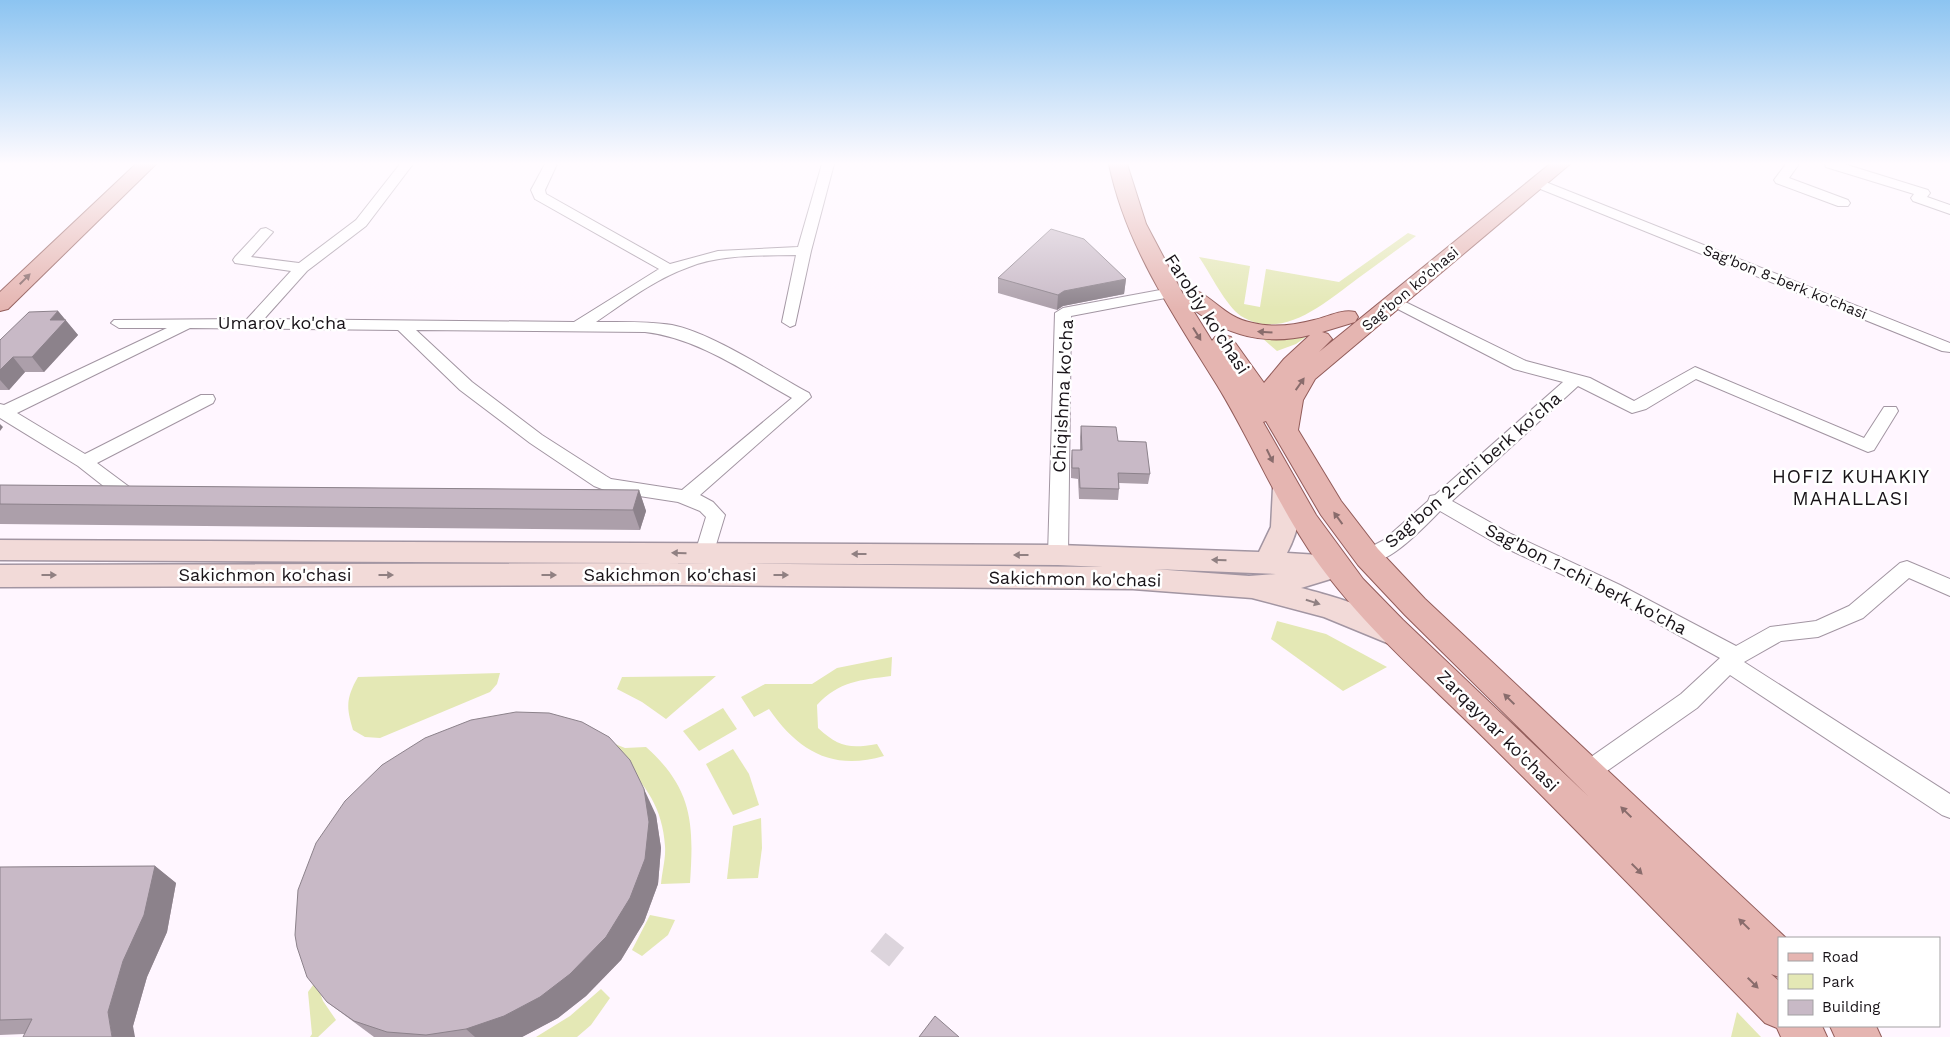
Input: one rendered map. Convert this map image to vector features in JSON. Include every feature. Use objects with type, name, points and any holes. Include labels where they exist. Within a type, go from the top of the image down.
[{"type":"main road","points":[[0,278],[78,212]]},
{"type":"main road","points":[[0,304],[89,212]]},
{"type":"main road","name":"Farobiy ko'chasi","points":[[1130,212],[1153,262],[1182,295],[1285,430]]},
{"type":"main road","name":"Farobiy ko'chasi","points":[[1147,212],[1162,244],[1182,295],[1254,424]]},
{"type":"main road","name":"Sag’bon ko’chasi","points":[[1254,424],[1264,401],[1290,364],[1443,239],[1481,212]]},
{"type":"main road","name":"Sag’bon ko’chasi","points":[[1285,430],[1286,413],[1291,399],[1307,374],[1395,302],[1494,212]]},
{"type":"main road","points":[[1182,295],[1222,321],[1256,332],[1298,332],[1346,317]]},
{"type":"main road","points":[[1254,424],[1285,430]]},
{"type":"main road","name":"Zarqaynar ko'chasi","points":[[1254,424],[1286,488],[1337,567],[1403,638],[1778,1008]]},
{"type":"main road","name":"Zarqaynar ko'chasi","points":[[1285,430],[1326,500],[1368,557],[1392,583],[1778,957]]},
{"type":"main road","points":[[1268,562],[1282,539],[1286,521],[1286,488]]},
{"type":"main road","name":"Sakichmon ko'chasi","points":[[0,550],[705,553],[1058,544],[1337,567],[1392,583]]},
{"type":"main road","name":"Sakichmon ko'chasi","points":[[0,576],[689,574],[965,576],[1133,578],[1249,587],[1274,585],[1368,557]]},
{"type":"main road","points":[[1249,587],[1326,607],[1375,624],[1403,638]]},
{"type":"main road","points":[[1797,1027],[1807,1037]]},
{"type":"main road","points":[[1851,1027],[1861,1037]]},
{"type":"street","points":[[252,323],[302,268],[361,223],[369,212]]},
{"type":"street","points":[[569,212],[669,270]]},
{"type":"street","points":[[790,322],[804,251],[815,212]]},
{"type":"street","name":"Sag'bon 8-berk ko'chasi","points":[[1630,212],[1948,348]]},
{"type":"street","points":[[266,232],[240,260],[302,268]]},
{"type":"street","points":[[580,325],[669,270],[708,256],[739,252],[804,251]]},
{"type":"street","name":"Chiqishma ko'cha","points":[[1058,544],[1063,313],[1148,297],[1182,295]]},
{"type":"street","points":[[1395,302],[1520,365],[1575,380],[1636,407],[1695,372],[1868,446],[1890,411]]},
{"type":"street","points":[[119,323],[190,324]]},
{"type":"street","name":"Umarov ko'cha","points":[[2,411],[190,324],[580,325],[671,330],[708,345],[803,397],[686,497]]},
{"type":"street","points":[[400,324],[466,386],[536,439],[600,481],[607,485],[686,497],[698,502],[715,514],[705,553]]},
{"type":"street","name":"Sag'bon 2-chi berk ko'cha","points":[[1368,557],[1391,545],[1575,380]]},
{"type":"street","points":[[84,462],[207,399]]},
{"type":"street","points":[[2,411],[84,462],[126,494]]},
{"type":"street","name":"Sag'bon 1-chi berk ko'cha","points":[[1437,502],[1504,539],[1613,590],[1733,660],[1950,806]]},
{"type":"street","points":[[1586,773],[1689,701],[1733,660],[1778,633],[1818,630],[1856,612],[1907,568],[1950,588]]},
{"type":"green space","points":[[1408,233],[1416,236],[1332,298],[1303,316],[1288,322],[1272,324],[1256,323],[1235,311],[1199,257],[1250,266],[1244,304],[1260,307],[1266,269],[1339,282]]},
{"type":"green space","points":[[1310,334],[1296,344],[1277,351],[1261,337]]},
{"type":"green space","points":[[1277,621],[1326,634],[1387,667],[1343,691],[1271,639]]},
{"type":"green space","points":[[892,657],[891,676],[842,686],[825,697],[817,705],[818,728],[825,734],[845,745],[877,744],[884,756],[849,761],[833,759],[819,754],[805,747],[792,737],[769,709],[754,717],[741,697],[765,684],[812,684],[837,668]]},
{"type":"green space","points":[[500,673],[497,684],[490,692],[380,738],[365,737],[353,730],[348,703],[351,691],[358,677]]},
{"type":"green space","points":[[716,676],[666,719],[642,702],[617,689],[622,677]]},
{"type":"green space","points":[[723,708],[737,729],[699,751],[683,731]]},
{"type":"green space","points":[[595,736],[625,748],[646,747],[662,762],[673,778],[682,793],[690,825],[690,883],[661,884],[665,846],[663,828],[658,812],[642,784]]},
{"type":"green space","points":[[733,749],[749,774],[759,805],[733,815],[706,764]]},
{"type":"green space","points":[[761,818],[762,848],[758,878],[727,879],[733,826]]},
{"type":"green space","points":[[650,915],[675,920],[668,935],[642,956],[632,950]]},
{"type":"green space","points":[[316,981],[323,1001],[336,1020],[318,1037],[310,1037],[312,1034],[308,992]]},
{"type":"green space","points":[[601,989],[610,998],[591,1025],[577,1037],[536,1037],[570,1016]]},
{"type":"green space","points":[[1737,1012],[1761,1037],[1731,1037]]},
{"type":"building","points":[[1051,229],[1084,239],[1126,279],[1064,291],[1058,295],[998,278]]},
{"type":"building","points":[[58,311],[50,320],[66,320],[32,357],[13,357],[0,370],[0,340],[29,312]]},
{"type":"building","points":[[1081,426],[1116,427],[1118,441],[1146,442],[1150,474],[1118,473],[1119,489],[1080,488],[1079,468],[1072,468],[1072,450],[1082,450]]},
{"type":"building","points":[[0,485],[639,490],[633,510],[0,504]]},
{"type":"building","points":[[516,712],[549,713],[582,722],[609,737],[630,760],[644,789],[649,822],[645,859],[630,898],[606,937],[570,974],[540,997],[504,1016],[466,1029],[426,1035],[387,1032],[354,1021],[327,1002],[307,977],[297,947],[295,935],[298,890],[316,843],[345,801],[382,765],[425,738],[471,720]]},
{"type":"building","points":[[155,866],[144,915],[123,961],[108,1012],[112,1037],[23,1037],[32,1019],[0,1020],[0,867]]},
{"type":"building","points":[[935,1016],[959,1037],[919,1037]]},
{"type":"tunnel","points":[[878,942],[904,963]]},
{"type":"district","name":"HOFIZ KUHAKIY MAHALLASI","points":[[1851,487]]}]
